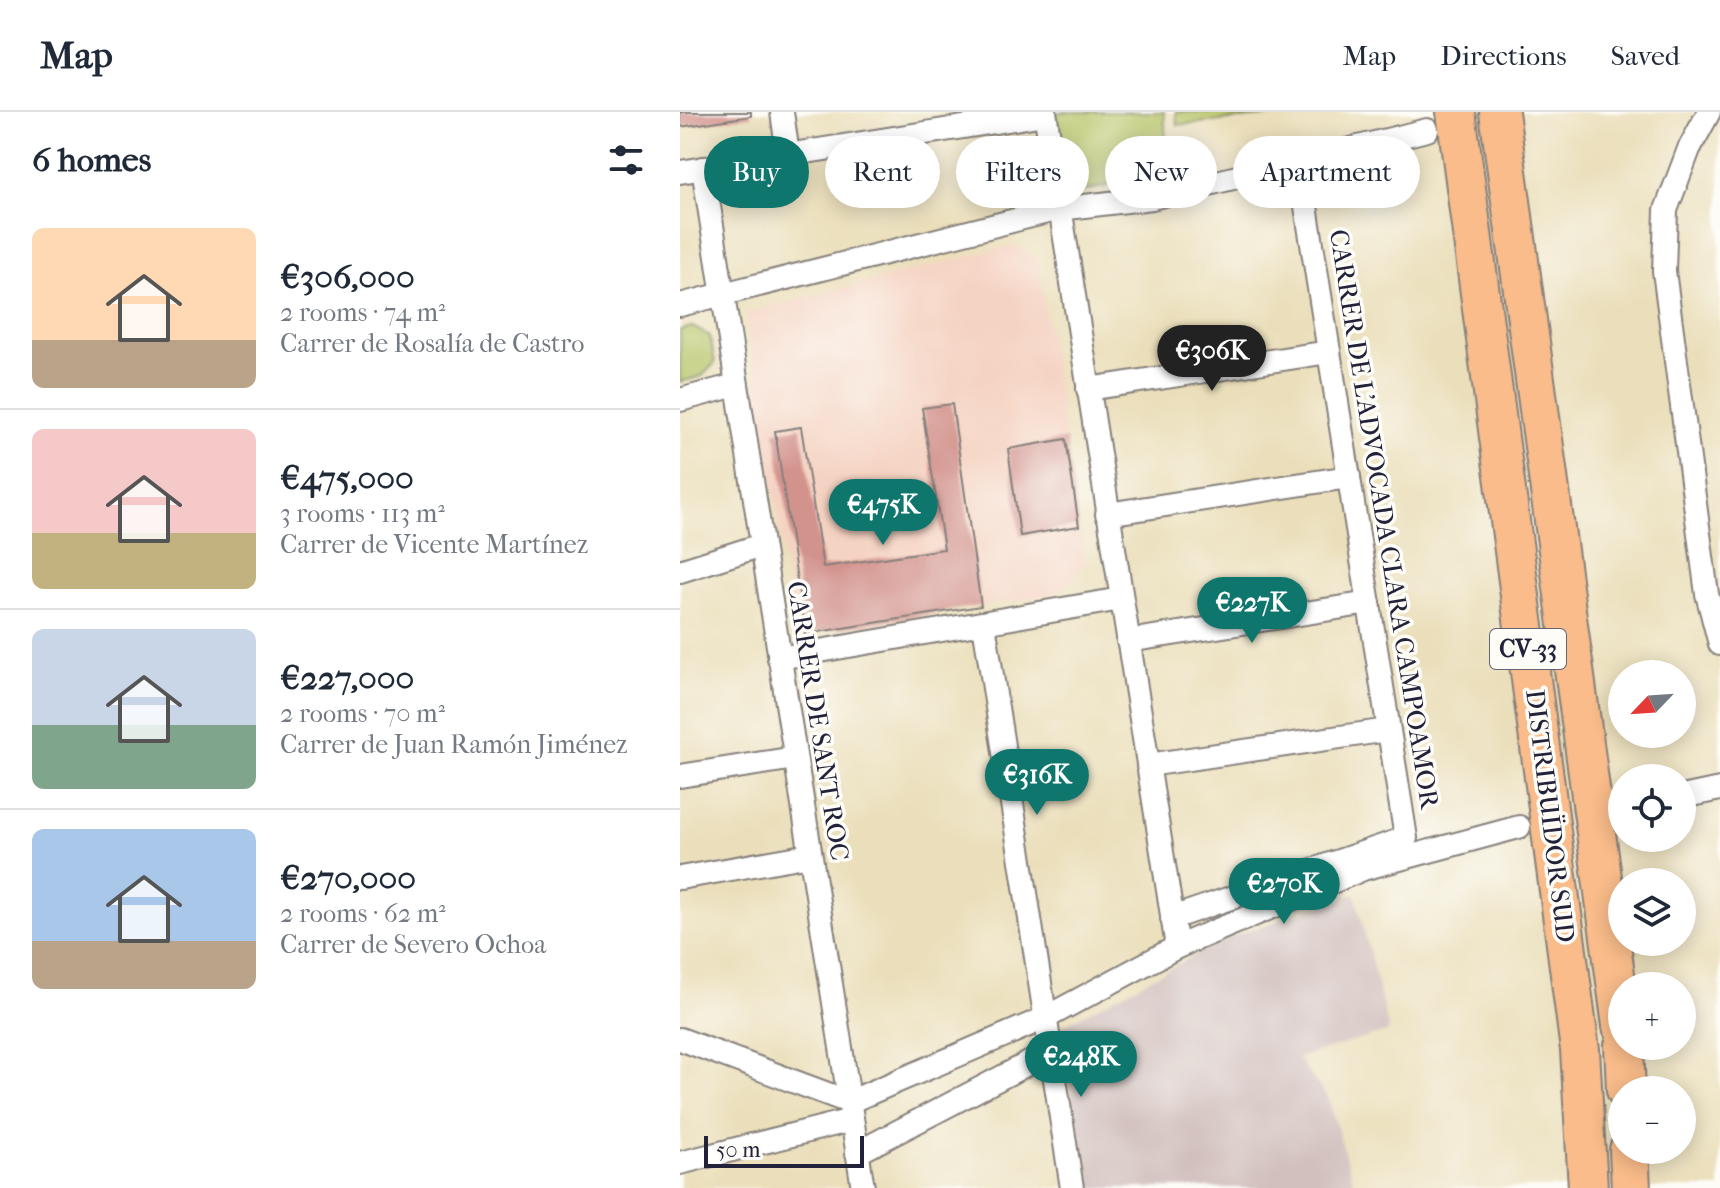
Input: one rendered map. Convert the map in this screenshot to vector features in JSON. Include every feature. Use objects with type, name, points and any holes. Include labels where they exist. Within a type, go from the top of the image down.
[{"type":"highway","name":"DISTRIBUÏDOR SUD","points":[[1499,112],[1615,972]]},
{"type":"highway","name":"DISTRIBUÏDOR SUD","points":[[1441,121],[1580,1050],[1588,1188]]},
{"type":"highway","points":[[1630,1164],[1631,1188]]},
{"type":"street","points":[[782,112],[785,136]]},
{"type":"street","points":[[1709,112],[1689,149],[1666,210],[1664,271],[1707,594],[1720,644]]},
{"type":"street","points":[[809,152],[1045,113],[1177,947]]},
{"type":"street","points":[[1389,136],[1441,121]]},
{"type":"street","points":[[680,172],[703,168]]},
{"type":"street","name":"CARRER DE SANT ROC","points":[[703,168],[863,1188]]},
{"type":"street","points":[[680,305],[1059,209],[1152,198],[1233,178]]},
{"type":"street","name":"CARRER DE L'ADVOCADA CLARA CAMPOAMOR","points":[[1172,918],[1406,838],[1306,208]]},
{"type":"street","points":[[1088,389],[1329,352]]},
{"type":"street","points":[[680,400],[736,385]]},
{"type":"street","points":[[1107,514],[1349,477]]},
{"type":"street","points":[[680,571],[762,545]]},
{"type":"street","points":[[779,658],[1121,599]]},
{"type":"street","points":[[1128,641],[1369,603]]},
{"type":"street","points":[[984,624],[1072,1188]]},
{"type":"street","points":[[1148,765],[1388,730]]},
{"type":"street","points":[[680,776],[795,758]]},
{"type":"street","points":[[1696,794],[1720,789]]},
{"type":"street","points":[[680,1163],[850,1111],[1045,1018],[1177,947],[1363,869],[1519,827]]},
{"type":"street","points":[[680,878],[810,855]]},
{"type":"street","points":[[680,1039],[850,1111]]},
{"type":"street","points":[[857,1153],[1050,1052]]},
{"type":"shaded area","points":[[1016,244],[1037,259],[1085,564],[1057,594],[796,635],[745,313]]},
{"type":"shaded area","points":[[1355,894],[1389,1031],[1297,1058],[1328,1098],[1355,1188],[1084,1188],[1060,1027],[1227,938]]},
{"type":"green space","points":[[1056,112],[1164,112],[1166,136],[1105,136],[1105,186],[1089,190],[1089,136],[1059,136]]},
{"type":"green space","points":[[1176,112],[1314,112],[1177,125]]},
{"type":"green space","points":[[692,327],[710,336],[715,363],[702,376],[680,382],[680,330]]},
{"type":"building","points":[[680,112],[751,112],[751,116],[680,127]]},
{"type":"building","points":[[952,404],[981,606],[805,634],[775,431],[801,427],[823,567],[944,549],[922,408]]},
{"type":"building","points":[[1066,439],[1079,526],[1020,536],[1008,449]]},
{"type":"tunnel","points":[[1540,823],[1608,811]]}]
